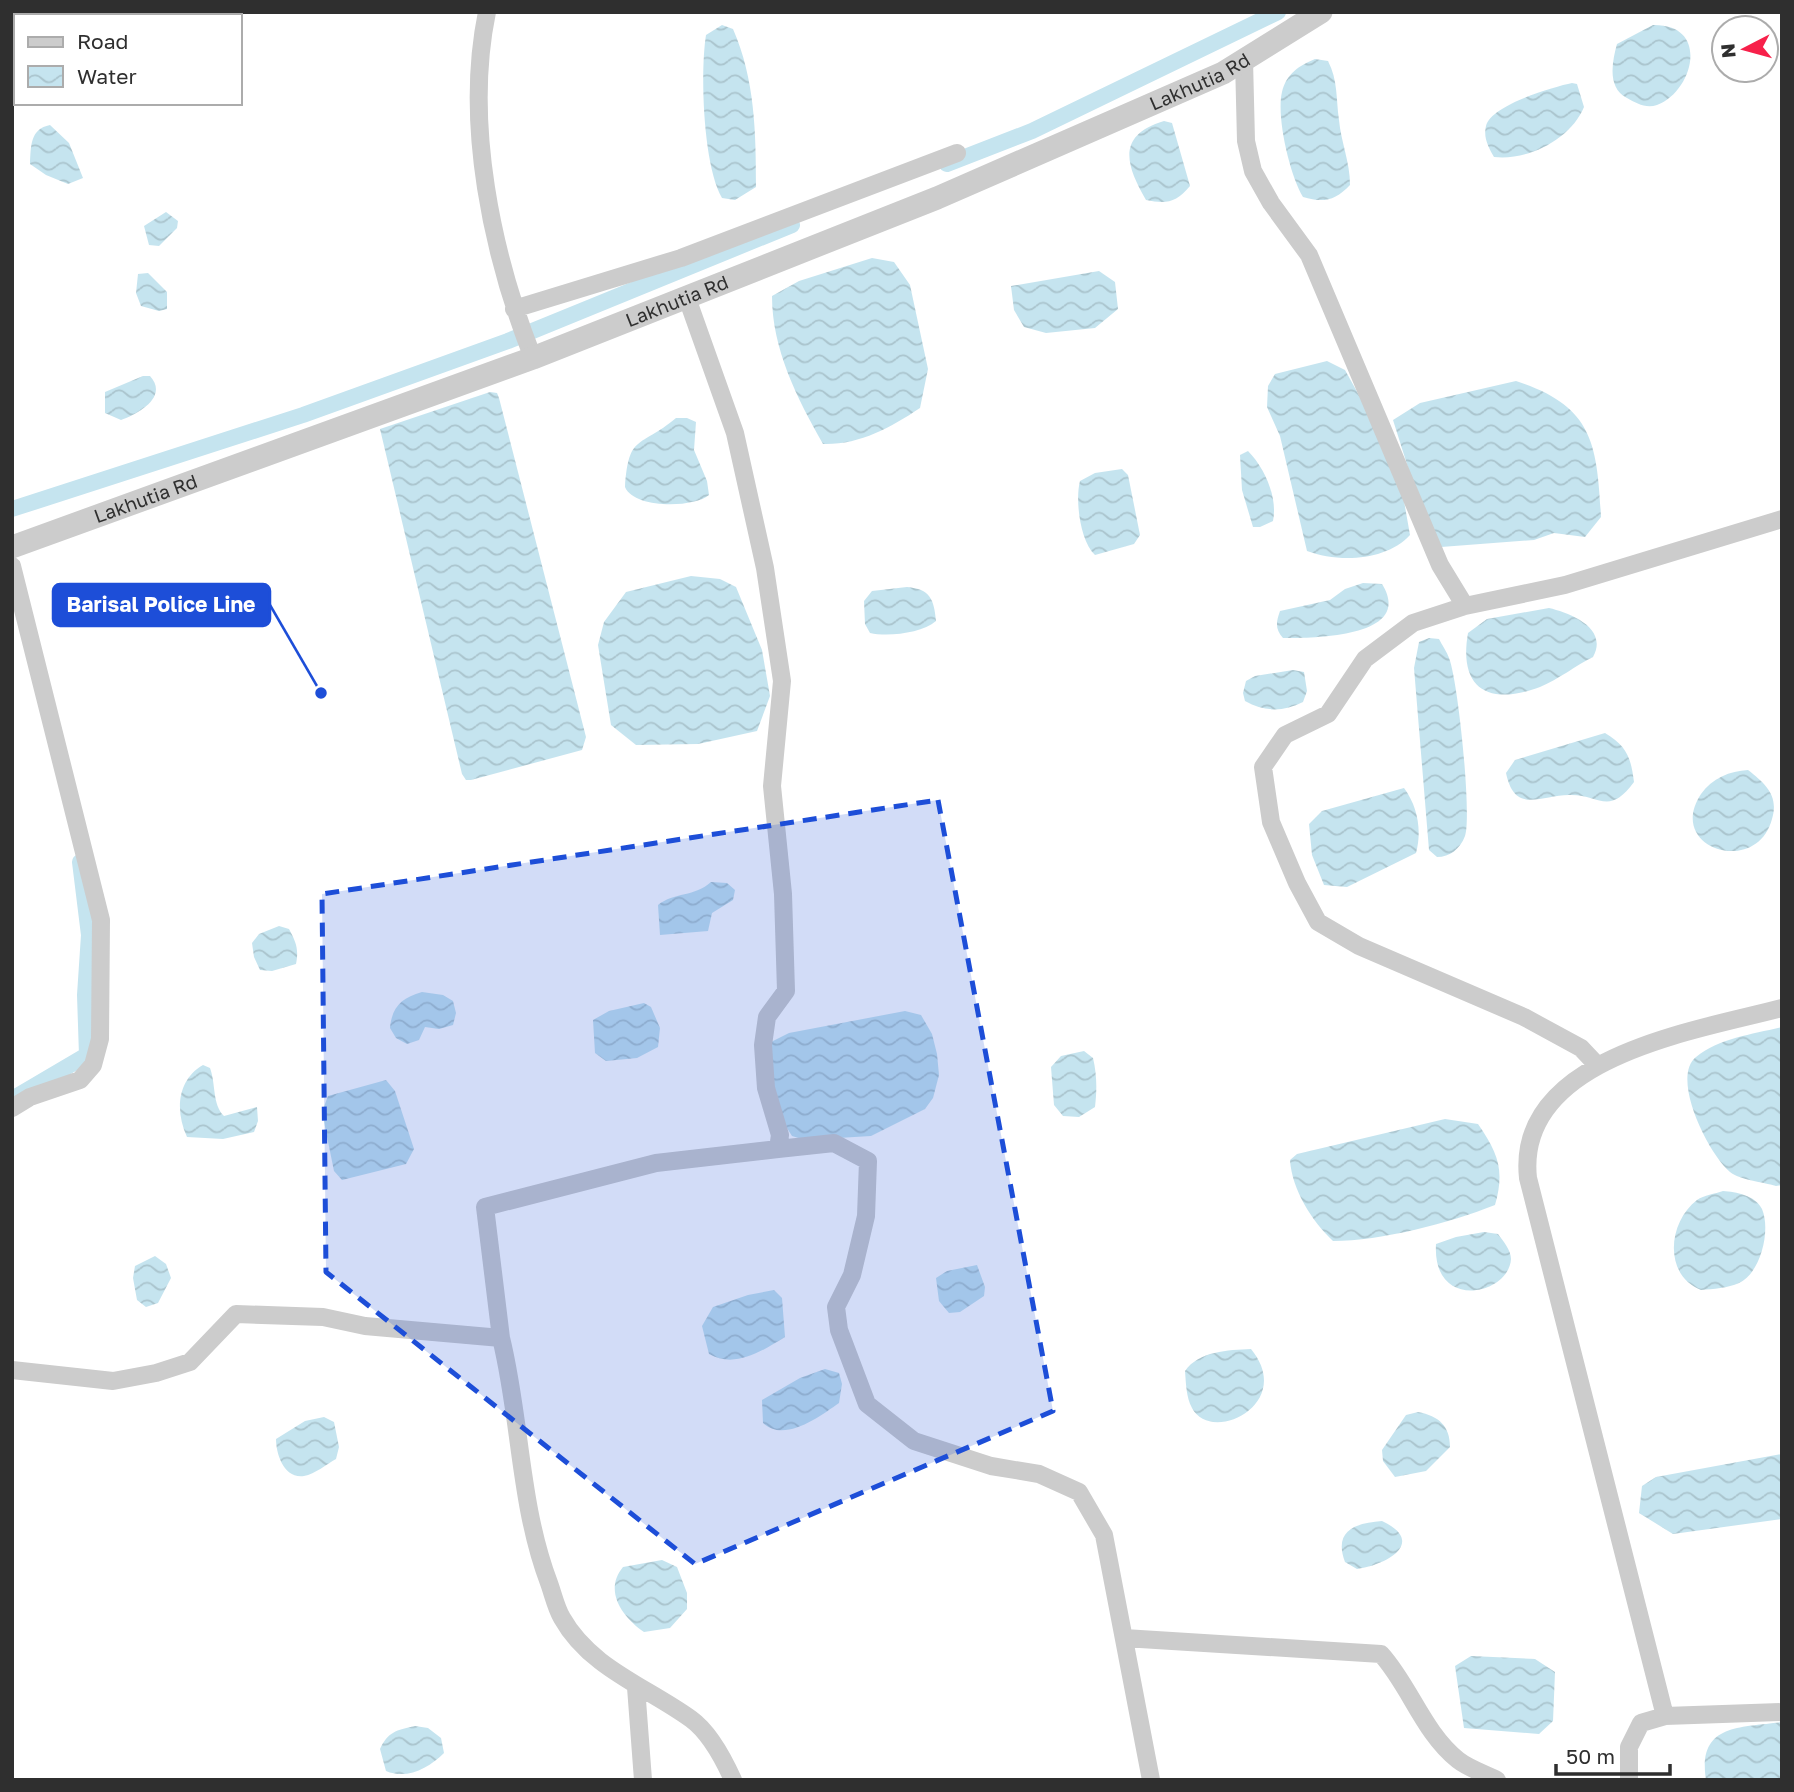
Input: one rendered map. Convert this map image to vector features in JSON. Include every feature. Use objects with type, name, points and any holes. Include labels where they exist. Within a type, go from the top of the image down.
[{"type":"street","points":[[487,12],[480,47],[478,117],[493,224],[514,310],[533,358]]},
{"type":"street","name":"Lakhutia Rd","points":[[12,547],[533,358],[937,198],[1223,73],[1321,12]]},
{"type":"street","points":[[1244,60],[1246,141],[1253,171],[1271,203],[1309,255],[1440,565],[1465,606]]},
{"type":"street","points":[[514,310],[681,258],[957,153]]},
{"type":"street","points":[[687,298],[735,433],[765,568],[782,681],[772,786],[783,894],[786,991],[767,1017],[763,1045],[766,1088],[780,1135],[778,1149]]},
{"type":"street","points":[[1597,1065],[1581,1048],[1524,1017],[1359,946],[1318,922],[1297,883],[1271,822],[1263,767],[1285,736],[1328,714],[1365,659],[1413,623],[1465,606],[1565,586],[1782,519]]},
{"type":"street","points":[[12,566],[16,592],[101,920],[100,1039],[93,1065],[80,1080],[30,1097],[12,1108]]},
{"type":"street","points":[[1665,1716],[1528,1178],[1525,1154],[1533,1129],[1562,1090],[1597,1065],[1655,1041],[1782,1008]]},
{"type":"street","points":[[733,1780],[725,1761],[693,1720],[636,1687],[594,1656],[562,1619],[539,1556],[519,1459],[507,1361],[500,1338],[485,1208],[656,1163],[834,1143],[868,1161],[866,1216],[852,1275],[836,1307],[839,1331],[867,1404],[914,1441],[991,1466],[1039,1474],[1079,1492],[1104,1535],[1151,1780]]},
{"type":"street","points":[[12,1370],[113,1381],[156,1373],[190,1362],[236,1314],[323,1317],[365,1326],[500,1338]]},
{"type":"street","points":[[1124,1638],[1381,1654],[1400,1675],[1424,1720],[1458,1760],[1497,1780]]},
{"type":"street","points":[[636,1687],[643,1780]]},
{"type":"street","points":[[1629,1780],[1629,1747],[1642,1723],[1665,1716],[1782,1712]]},
{"type":"highlighted area","points":[[938,800],[1053,1411],[695,1564],[326,1272],[322,894]]},
{"type":"water","points":[[722,25],[733,29],[740,48],[750,87],[755,126],[756,187],[735,200],[722,198],[716,183],[707,142],[703,95],[706,35]]},
{"type":"water","points":[[1653,25],[1671,28],[1683,35],[1689,46],[1690,60],[1680,87],[1670,98],[1649,106],[1621,94],[1614,81],[1613,66],[1617,44]]},
{"type":"water","points":[[1315,59],[1328,61],[1334,75],[1340,128],[1350,177],[1350,185],[1334,197],[1323,200],[1303,197],[1298,187],[1285,146],[1281,116],[1282,92],[1287,80],[1299,67]]},
{"type":"water","points":[[1572,83],[1577,84],[1584,107],[1569,129],[1547,146],[1534,151],[1494,157],[1485,135],[1490,118],[1524,98]]},
{"type":"water","points":[[1164,121],[1172,123],[1190,186],[1180,196],[1159,202],[1146,200],[1133,174],[1130,152],[1138,134]]},
{"type":"water","points":[[50,125],[69,143],[83,178],[68,184],[46,175],[30,164],[31,145],[35,134]]},
{"type":"water","points":[[166,212],[178,221],[177,228],[159,246],[149,245],[144,226]]},
{"type":"water","points":[[872,258],[894,262],[910,285],[928,369],[920,408],[874,434],[849,442],[823,444],[795,391],[781,354],[772,296],[799,281]]},
{"type":"water","points":[[1099,271],[1115,282],[1118,309],[1095,328],[1046,333],[1024,327],[1014,310],[1011,286]]},
{"type":"water","points":[[148,273],[167,292],[167,309],[159,311],[141,306],[136,293],[138,274]]},
{"type":"water","points":[[1327,361],[1345,370],[1365,406],[1404,501],[1410,535],[1400,544],[1375,555],[1347,558],[1307,551],[1280,436],[1267,407],[1268,386],[1275,374]]},
{"type":"water","points":[[143,376],[150,376],[155,384],[154,398],[149,404],[121,420],[105,413],[105,392]]},
{"type":"water","points":[[1516,381],[1561,402],[1576,416],[1586,431],[1597,468],[1601,517],[1585,537],[1554,533],[1534,540],[1441,547],[1423,515],[1393,420],[1420,403]]},
{"type":"water","points":[[490,392],[497,393],[499,398],[586,737],[582,750],[466,780],[462,774],[380,429]]},
{"type":"water","points":[[676,418],[687,418],[696,422],[694,450],[707,481],[709,495],[678,504],[652,503],[640,499],[625,487],[629,458],[638,444]]},
{"type":"water","points":[[1248,451],[1259,465],[1272,493],[1273,521],[1260,527],[1253,527],[1242,490],[1240,455]]},
{"type":"water","points":[[1122,469],[1128,475],[1140,535],[1134,544],[1095,555],[1082,530],[1078,499],[1080,481],[1095,473]]},
{"type":"water","points":[[691,576],[720,579],[736,587],[762,650],[770,696],[757,731],[698,744],[636,745],[611,725],[598,645],[604,622],[626,592]]},
{"type":"water","points":[[1363,583],[1382,584],[1389,602],[1385,615],[1374,624],[1337,635],[1283,638],[1280,635],[1277,625],[1280,611],[1330,600],[1345,589]]},
{"type":"water","points":[[907,587],[921,590],[929,596],[936,621],[905,633],[870,633],[865,624],[864,601],[872,591]]},
{"type":"water","points":[[1549,608],[1576,618],[1592,630],[1597,647],[1593,657],[1547,684],[1522,692],[1506,695],[1493,693],[1473,680],[1466,652],[1468,633],[1487,619]]},
{"type":"water","points":[[1429,638],[1439,639],[1453,671],[1467,803],[1467,824],[1463,841],[1450,854],[1442,857],[1437,857],[1429,850],[1414,668],[1419,642]]},
{"type":"water","points":[[1293,670],[1304,672],[1307,691],[1303,702],[1288,708],[1274,709],[1245,701],[1243,693],[1246,681],[1255,676]]},
{"type":"water","points":[[1605,733],[1623,748],[1633,774],[1634,782],[1618,798],[1604,801],[1571,795],[1531,800],[1523,799],[1510,786],[1506,773],[1515,760]]},
{"type":"water","points":[[1748,770],[1760,780],[1772,797],[1772,819],[1763,837],[1750,847],[1733,851],[1717,849],[1704,841],[1695,829],[1693,813],[1701,794],[1710,784],[1728,774]]},
{"type":"water","points":[[1404,788],[1418,819],[1416,853],[1347,887],[1324,885],[1312,855],[1309,824],[1322,811]]},
{"type":"water","points":[[711,882],[727,883],[735,890],[733,900],[712,913],[708,931],[660,935],[658,905],[705,887]]},
{"type":"water","points":[[279,926],[289,929],[297,950],[296,964],[272,971],[260,970],[252,943],[259,934]]},
{"type":"water","points":[[422,992],[443,995],[453,1001],[456,1013],[453,1025],[439,1029],[425,1027],[419,1040],[407,1044],[396,1038],[390,1028],[393,1014],[403,1000]]},
{"type":"water","points":[[644,1003],[651,1007],[660,1028],[658,1047],[637,1058],[606,1061],[595,1053],[593,1020],[609,1011]]},
{"type":"water","points":[[905,1011],[921,1015],[932,1034],[937,1054],[939,1075],[933,1098],[925,1109],[871,1136],[805,1140],[792,1136],[785,1125],[769,1080],[771,1042],[789,1033]]},
{"type":"water","points":[[1782,1027],[1782,1185],[1776,1186],[1740,1177],[1721,1163],[1695,1116],[1687,1081],[1689,1067],[1696,1057],[1715,1045]]},
{"type":"water","points":[[1084,1051],[1093,1058],[1095,1107],[1079,1117],[1063,1116],[1054,1105],[1051,1067],[1061,1056]]},
{"type":"water","points":[[203,1065],[210,1068],[216,1100],[224,1116],[257,1107],[258,1121],[254,1132],[223,1139],[187,1137],[180,1107],[183,1088],[194,1071]]},
{"type":"water","points":[[386,1080],[395,1091],[414,1149],[406,1164],[342,1180],[334,1171],[322,1112],[328,1096]]},
{"type":"water","points":[[1445,1119],[1478,1124],[1490,1144],[1498,1162],[1499,1172],[1495,1205],[1415,1230],[1372,1238],[1333,1241],[1304,1204],[1290,1160],[1297,1154]]},
{"type":"water","points":[[1723,1191],[1739,1193],[1759,1204],[1765,1228],[1762,1250],[1747,1278],[1725,1287],[1701,1290],[1689,1283],[1680,1273],[1675,1261],[1676,1234],[1680,1221],[1697,1200]]},
{"type":"water","points":[[1484,1232],[1498,1234],[1510,1252],[1507,1271],[1498,1281],[1485,1288],[1457,1288],[1446,1280],[1438,1266],[1436,1244]]},
{"type":"water","points":[[155,1256],[166,1264],[171,1278],[158,1303],[146,1307],[137,1300],[133,1278],[135,1266]]},
{"type":"water","points":[[977,1265],[985,1287],[984,1296],[960,1312],[949,1313],[939,1301],[936,1278],[947,1271]]},
{"type":"water","points":[[774,1290],[782,1298],[785,1337],[758,1352],[738,1359],[729,1360],[709,1354],[702,1326],[713,1307],[748,1295]]},
{"type":"water","points":[[1251,1349],[1262,1369],[1263,1387],[1257,1402],[1246,1413],[1231,1420],[1216,1422],[1202,1418],[1190,1404],[1185,1371],[1198,1359],[1206,1356],[1224,1351]]},
{"type":"water","points":[[825,1369],[839,1373],[842,1384],[839,1403],[812,1421],[791,1429],[771,1428],[763,1423],[762,1400],[800,1378]]},
{"type":"water","points":[[1418,1412],[1432,1416],[1442,1423],[1448,1433],[1450,1447],[1426,1471],[1395,1477],[1383,1461],[1382,1450],[1406,1415]]},
{"type":"water","points":[[324,1417],[334,1422],[339,1447],[336,1459],[308,1475],[291,1474],[282,1464],[276,1439],[305,1421]]},
{"type":"water","points":[[1782,1454],[1782,1519],[1673,1534],[1639,1513],[1642,1486],[1656,1477]]},
{"type":"water","points":[[1382,1521],[1395,1529],[1401,1537],[1402,1544],[1398,1551],[1390,1558],[1369,1567],[1357,1569],[1345,1562],[1342,1542],[1349,1530]]},
{"type":"water","points":[[662,1560],[677,1567],[687,1593],[687,1609],[670,1628],[644,1632],[629,1619],[618,1603],[615,1594],[617,1576],[623,1567]]},
{"type":"water","points":[[1471,1656],[1535,1659],[1555,1672],[1553,1721],[1539,1734],[1464,1728],[1455,1666]]},
{"type":"water","points":[[1782,1722],[1782,1780],[1706,1780],[1705,1761],[1708,1748],[1715,1738],[1738,1728]]},
{"type":"water","points":[[415,1726],[428,1728],[441,1738],[444,1753],[417,1771],[402,1774],[386,1771],[380,1749],[383,1743],[393,1733]]},
{"type":"waterway","points":[[947,164],[1032,131],[1278,12]]},
{"type":"waterway","points":[[12,509],[303,415],[508,341],[792,225]]},
{"type":"waterway","points":[[14,1098],[87,1055],[85,995],[89,935],[80,862]]},
{"type":"place","name":"Barisal Police Line","points":[[321,693]]}]
